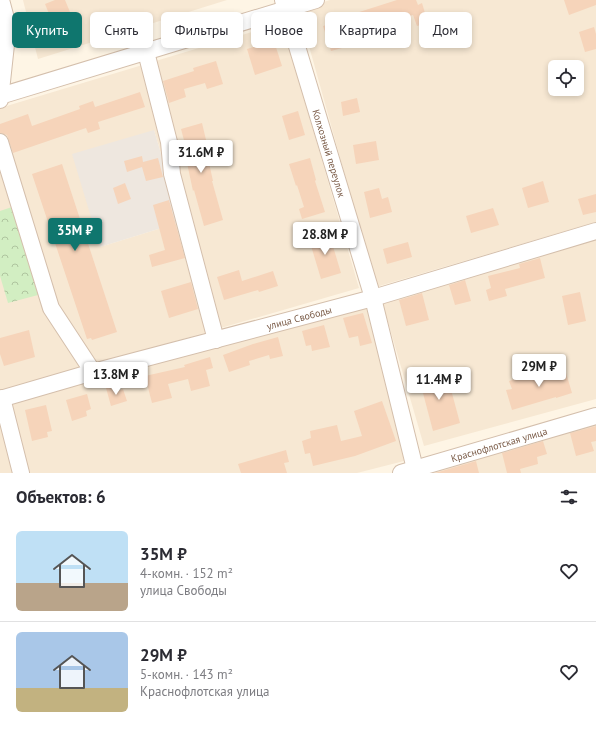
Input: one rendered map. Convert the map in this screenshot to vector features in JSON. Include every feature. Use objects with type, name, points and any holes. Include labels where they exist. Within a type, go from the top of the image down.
[{"type":"street","points":[[1,0],[8,26],[0,97],[146,52],[284,5],[316,0]]},
{"type":"street","name":"Колхозный переулок","points":[[284,5],[373,298],[410,472]]},
{"type":"street","points":[[146,52],[169,142],[172,174],[216,340]]},
{"type":"street","points":[[0,142],[51,308],[93,372]]},
{"type":"street","name":"улица Свободы","points":[[1,399],[93,372],[373,298],[596,231]]},
{"type":"street","points":[[1,399],[22,473]]},
{"type":"street","name":"Краснофлотская улица","points":[[410,472],[596,416]]},
{"type":"shaded area","points":[[23,0],[227,0],[189,12],[161,12],[161,21],[153,23],[153,12],[90,12],[90,43],[82,45],[82,12],[26,12]]},
{"type":"shaded area","points":[[330,0],[596,0],[596,222],[376,287],[310,48],[317,48],[317,12],[300,12],[299,10]]},
{"type":"shaded area","points":[[251,32],[251,48],[289,48],[359,288],[0,394],[0,108],[199,48],[243,48],[243,35]],"holes":[[[154,130],[181,222],[100,247]]]},
{"type":"shaded area","points":[[35,48],[73,48],[38,59]]},
{"type":"shaded area","points":[[154,130],[181,222],[100,247],[72,154]]},
{"type":"shaded area","points":[[596,235],[596,399],[424,446],[381,298]]},
{"type":"shaded area","points":[[370,300],[404,461],[357,473],[27,473],[8,403]]},
{"type":"shaded area","points":[[0,410],[17,473],[0,473]]},
{"type":"shaded area","points":[[596,422],[596,473],[423,473]]},
{"type":"green space","points":[[12,207],[38,295],[8,303],[0,276],[0,211]]},
{"type":"building","points":[[55,0],[65,0],[70,12],[48,12],[45,4]]},
{"type":"building","points":[[397,0],[416,0],[418,5],[422,3],[425,12],[419,12],[419,25],[417,26],[413,15],[411,16],[411,12],[359,12]]},
{"type":"building","points":[[564,0],[596,0],[596,5],[569,15]]},
{"type":"building","points":[[594,27],[596,34],[596,49],[585,52],[579,32]]},
{"type":"building","points":[[276,48],[282,66],[255,75],[247,49]]},
{"type":"building","points":[[330,48],[342,48],[331,51]]},
{"type":"building","points":[[216,61],[223,84],[207,89],[205,83],[184,89],[186,97],[169,103],[163,81],[194,71],[193,68]]},
{"type":"building","points":[[140,92],[145,107],[98,122],[100,129],[88,133],[86,128],[13,153],[7,135],[0,133],[0,124],[28,114],[32,126],[80,109],[79,106],[93,101],[95,107]]},
{"type":"building","points":[[357,98],[360,112],[343,116],[341,102]]},
{"type":"building","points":[[298,111],[305,135],[289,140],[282,116]]},
{"type":"building","points":[[202,123],[207,144],[205,145],[212,181],[223,220],[204,226],[194,190],[193,191],[187,163],[190,163],[181,129]]},
{"type":"building","points":[[376,141],[379,160],[356,164],[353,145]]},
{"type":"building","points":[[142,156],[143,162],[158,158],[163,177],[146,181],[142,167],[127,172],[124,161]]},
{"type":"building","points":[[310,158],[315,181],[325,212],[302,219],[299,209],[304,207],[289,164]]},
{"type":"building","points":[[62,164],[117,332],[92,340],[91,338],[87,339],[32,174]]},
{"type":"building","points":[[543,181],[549,202],[528,208],[522,188]]},
{"type":"building","points":[[125,183],[131,199],[118,204],[113,188]]},
{"type":"building","points":[[379,188],[382,199],[388,197],[392,212],[370,218],[364,192]]},
{"type":"building","points":[[596,194],[596,212],[583,215],[578,199]]},
{"type":"building","points":[[169,200],[185,258],[152,267],[149,255],[165,250],[153,205]]},
{"type":"building","points":[[493,208],[499,225],[471,233],[466,216]]},
{"type":"building","points":[[329,233],[341,273],[321,279],[309,239]]},
{"type":"building","points":[[408,242],[412,257],[387,264],[383,249]]},
{"type":"building","points":[[540,258],[545,278],[505,289],[507,296],[489,301],[486,290],[491,288],[488,276],[520,268],[519,264]]},
{"type":"building","points":[[239,270],[242,281],[273,271],[278,286],[224,300],[217,277]]},
{"type":"building","points":[[465,280],[471,301],[455,305],[449,285]]},
{"type":"building","points":[[191,282],[198,309],[169,318],[161,291]]},
{"type":"building","points":[[580,292],[586,321],[568,325],[562,296]]},
{"type":"building","points":[[422,293],[429,320],[406,326],[399,300]]},
{"type":"building","points":[[363,313],[372,343],[360,346],[358,336],[349,338],[343,318]]},
{"type":"building","points":[[324,325],[330,347],[312,351],[311,345],[306,346],[302,331]]},
{"type":"building","points":[[29,330],[35,357],[4,366],[0,354],[0,338]]},
{"type":"building","points":[[278,337],[283,356],[270,359],[269,355],[249,361],[250,365],[229,372],[223,355]]},
{"type":"building","points":[[210,357],[213,368],[206,370],[210,386],[191,391],[188,379],[168,384],[172,398],[152,403],[145,376],[185,367],[184,365]]},
{"type":"building","points":[[564,366],[572,393],[512,410],[506,390],[512,389],[509,381]]},
{"type":"building","points":[[446,371],[460,423],[433,431],[419,378]]},
{"type":"building","points":[[116,385],[118,391],[123,389],[127,401],[111,406],[106,388]]},
{"type":"building","points":[[87,394],[91,409],[86,411],[87,416],[72,421],[66,400]]},
{"type":"building","points":[[382,401],[396,441],[355,456],[313,466],[310,453],[305,454],[302,441],[311,438],[310,431],[337,425],[341,441],[362,436],[354,411]]},
{"type":"building","points":[[46,405],[52,431],[47,432],[48,437],[32,441],[25,410]]},
{"type":"building","points":[[596,426],[596,441],[591,442],[594,451],[576,456],[570,433]]},
{"type":"building","points":[[543,441],[547,454],[537,457],[538,464],[520,469],[521,473],[507,473],[502,453]]},
{"type":"building","points":[[286,450],[289,462],[284,463],[287,473],[241,473],[238,464]]},
{"type":"building","points":[[476,461],[479,473],[435,473]]}]
